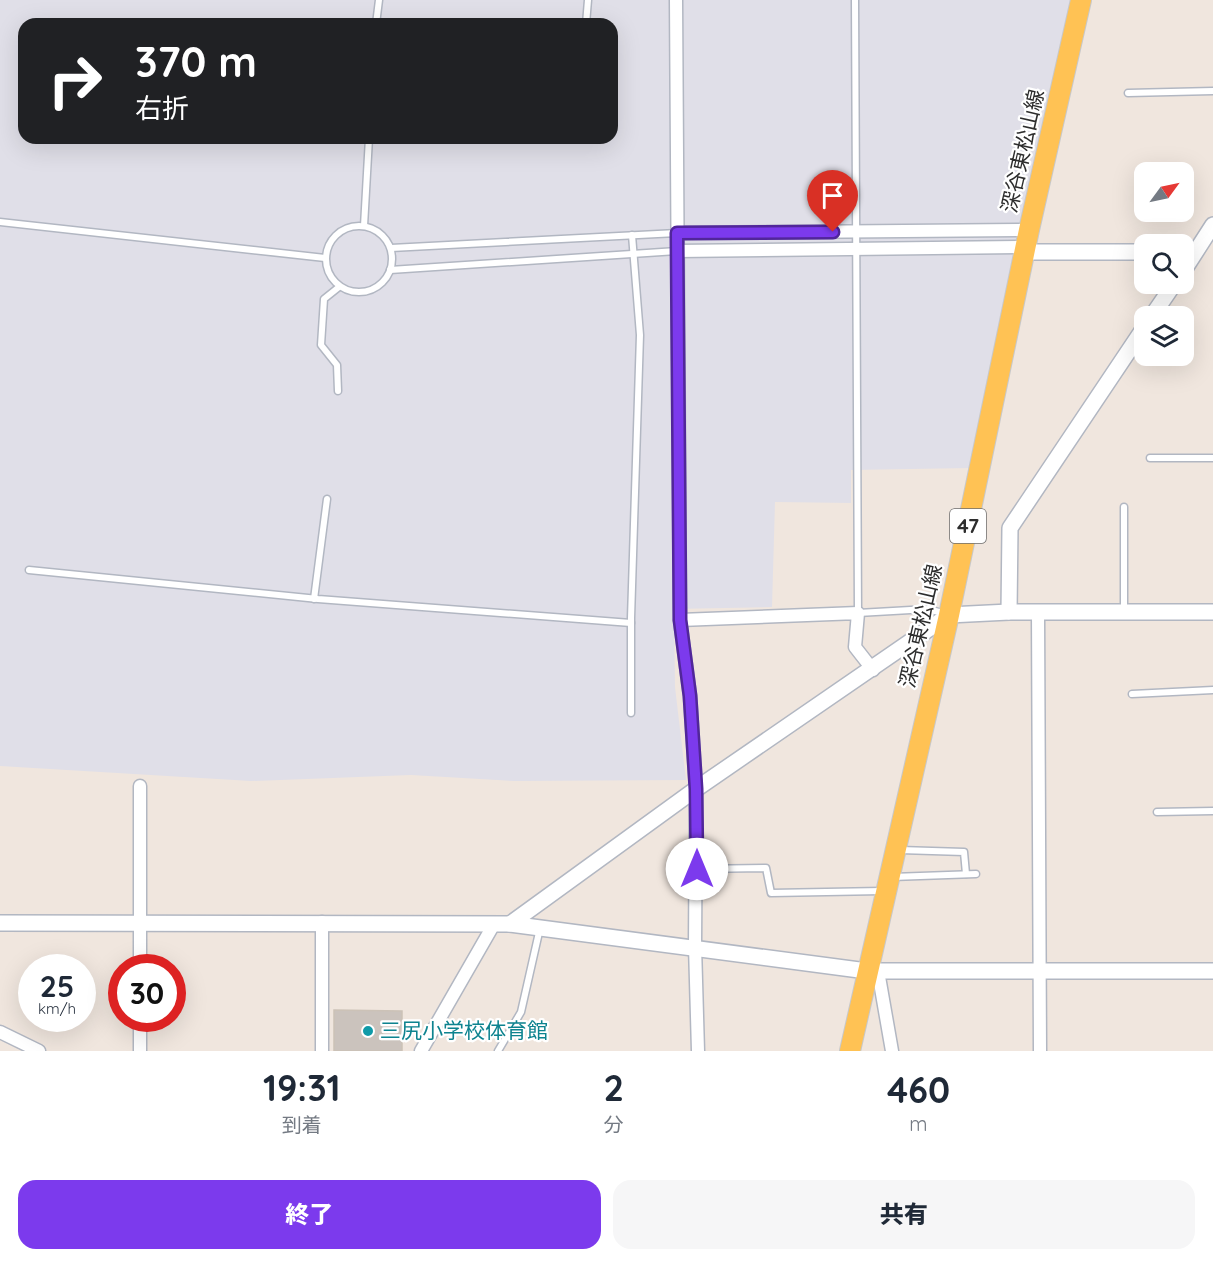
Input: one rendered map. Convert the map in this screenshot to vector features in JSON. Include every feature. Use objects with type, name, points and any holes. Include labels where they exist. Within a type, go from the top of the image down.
[{"type":"main road","name":"深谷東松山線","points":[[850,1051],[873,971],[887,884],[949,615],[1027,243],[1081,0]]},
{"type":"street","points":[[676,0],[680,620],[690,696],[696,789],[695,946],[698,1051]]},
{"type":"street","points":[[1194,247],[1213,225]]},
{"type":"street","points":[[677,233],[855,232],[1134,251]]},
{"type":"street","points":[[677,251],[856,251],[1027,243]]},
{"type":"street","points":[[1194,252],[1213,252]]},
{"type":"street","points":[[1009,612],[1010,528],[1134,343]]},
{"type":"street","points":[[510,924],[696,789],[873,670],[949,615],[1009,612],[1213,612]]},
{"type":"street","points":[[1038,612],[1040,1051]]},
{"type":"street","points":[[680,620],[858,613],[855,647],[873,670]]},
{"type":"street","points":[[140,786],[140,954]]},
{"type":"street","points":[[322,922],[322,1051]]},
{"type":"street","points":[[0,923],[510,924],[695,946],[873,971],[1213,971]]},
{"type":"street","points":[[420,1051],[494,924]]},
{"type":"street","points":[[873,971],[892,1051]]},
{"type":"street","points":[[0,1032],[39,1051]]},
{"type":"street","points":[[140,1032],[140,1051]]},
{"type":"lane","points":[[377,18],[379,0]]},
{"type":"lane","points":[[586,18],[588,0]]},
{"type":"lane","points":[[855,0],[858,613],[928,609],[949,615]]},
{"type":"lane","points":[[1128,93],[1213,91]]},
{"type":"lane","points":[[364,226],[369,144]]},
{"type":"lane","points":[[0,222],[325,258]]},
{"type":"lane","points":[[364,226],[380,234],[391,248],[390,270],[386,280],[369,292],[348,291],[339,287],[326,269],[327,247],[342,230],[364,226]]},
{"type":"lane","points":[[391,248],[677,233]]},
{"type":"lane","points":[[631,713],[631,623],[640,335],[632,235]]},
{"type":"lane","points":[[390,270],[677,251]]},
{"type":"lane","points":[[338,391],[337,365],[321,345],[324,299],[339,287]]},
{"type":"lane","points":[[1150,458],[1213,458]]},
{"type":"lane","points":[[314,598],[327,499]]},
{"type":"lane","points":[[1124,507],[1124,612]]},
{"type":"lane","points":[[29,570],[314,598],[631,623]]},
{"type":"lane","points":[[1132,694],[1213,690]]},
{"type":"lane","points":[[1157,812],[1213,811]]},
{"type":"lane","points":[[895,850],[964,852],[966,874]]},
{"type":"lane","points":[[697,869],[766,868],[771,893],[976,874]]},
{"type":"lane","points":[[498,1051],[520,1012],[540,928]]},
{"type":"shaded area","points":[[0,0],[1073,0],[971,468],[851,470],[851,503],[775,502],[772,607],[674,609],[675,687],[686,780],[514,781],[411,775],[251,781],[0,766]]},
{"type":"building","name":"三尻小学校体育館","points":[[334,1010],[402,1011],[402,1051],[334,1051]]},
{"type":"place","name":"三尻小学校体育館","points":[[368,1031]]},
{"type":"route","points":[[697,869],[696,789],[690,696],[680,620],[677,233],[833,232]]}]
